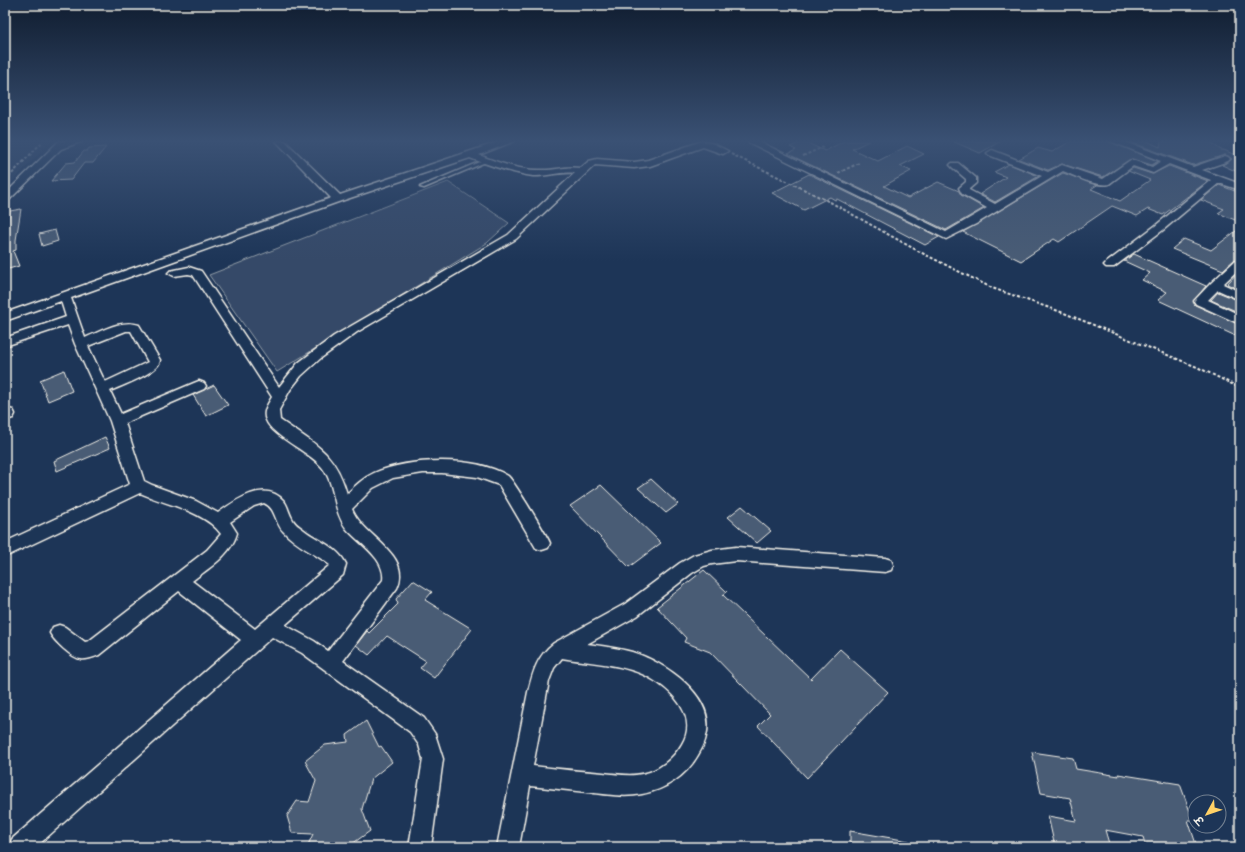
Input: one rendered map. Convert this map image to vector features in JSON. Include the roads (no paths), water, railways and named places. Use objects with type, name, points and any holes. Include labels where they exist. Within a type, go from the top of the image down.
[{"type":"street","points":[[5,199],[24,181]]},
{"type":"street","points":[[319,181],[338,200]]},
{"type":"street","points":[[5,317],[395,181]]},
{"type":"street","points":[[330,663],[391,583],[393,578],[391,567],[350,522],[343,508],[334,478],[327,463],[275,424],[272,420],[272,410],[295,374],[332,343],[353,329],[512,237],[573,181]]},
{"type":"street","points":[[832,181],[946,236],[1018,195],[1039,181]]},
{"type":"street","points":[[970,181],[964,188],[965,192],[994,208]]},
{"type":"street","points":[[1110,265],[1159,228],[1216,181]]},
{"type":"street","points":[[1223,181],[1240,187]]},
{"type":"street","points":[[1240,262],[1200,302],[1240,320]]},
{"type":"street","points":[[174,273],[185,270],[197,273],[279,397]]},
{"type":"street","points":[[1215,286],[1240,296]]},
{"type":"street","points":[[59,633],[82,651],[93,649],[213,555],[227,540],[229,533],[227,528],[220,521],[180,501],[140,486],[135,476],[117,421],[81,344],[65,296]]},
{"type":"street","points":[[5,342],[73,319]]},
{"type":"street","points":[[81,344],[132,326],[135,328],[154,360],[154,363],[150,367],[102,389]]},
{"type":"street","points":[[117,421],[199,386]]},
{"type":"street","points":[[343,508],[370,483],[388,474],[406,469],[422,467],[475,471],[496,476],[504,481],[542,543]]},
{"type":"street","points":[[5,550],[140,486]]},
{"type":"street","points":[[20,847],[255,640],[337,570],[337,562],[287,525],[282,509],[270,498],[256,498],[245,503],[220,521]]},
{"type":"street","points":[[508,847],[542,670],[550,657],[560,649],[626,613],[686,568],[700,560],[712,556],[736,554],[885,565]]},
{"type":"street","points":[[180,582],[255,640]]},
{"type":"street","points":[[271,627],[308,647],[417,725],[428,741],[433,759],[420,847]]},
{"type":"street","points":[[522,775],[619,785],[642,784],[658,780],[673,771],[690,750],[697,735],[694,709],[685,696],[671,682],[648,667],[632,661],[560,649]]},
{"type":"lane","points":[[422,187],[437,181]]}]
